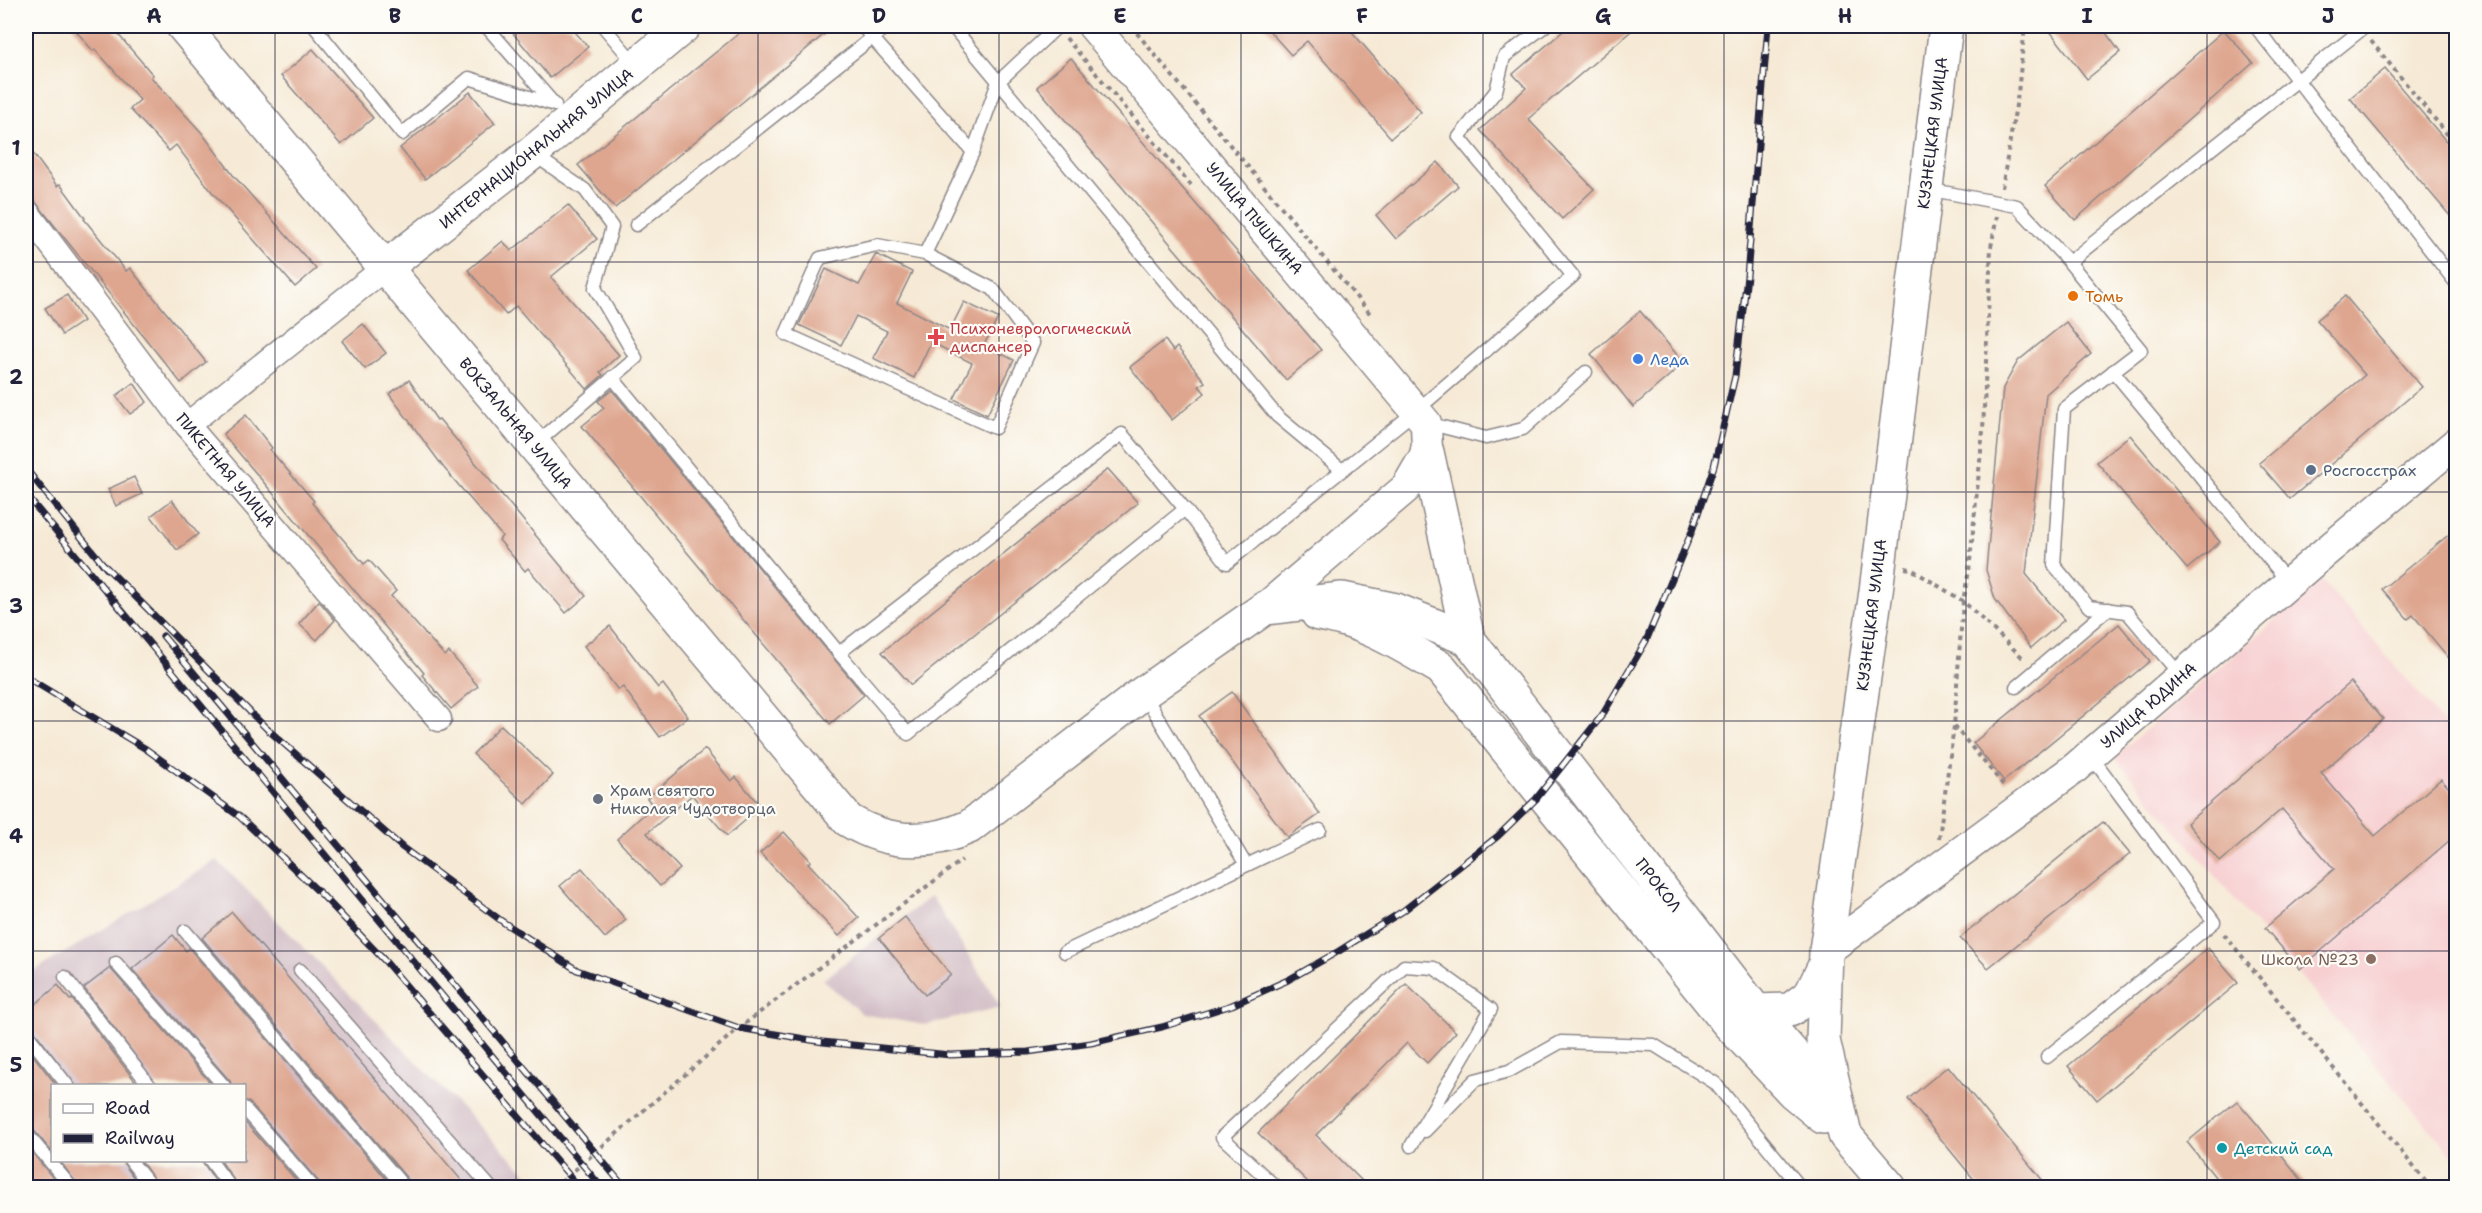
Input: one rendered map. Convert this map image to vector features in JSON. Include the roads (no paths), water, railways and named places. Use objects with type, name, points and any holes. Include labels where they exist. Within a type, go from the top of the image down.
[{"type":"main road","name":"ВОКЗАЛЬНАЯ УЛИЦА","points":[[183,26],[848,820],[864,830],[888,838],[912,841],[935,839],[955,833],[978,820],[1143,693]]},
{"type":"main road","name":"ИНТЕРНАЦИОНАЛЬНАЯ УЛИЦА","points":[[386,267],[532,153],[563,113],[636,66],[684,26]]},
{"type":"main road","name":"КУЗНЕЦКАЯ УЛИЦА","points":[[1890,1188],[1845,1135],[1823,1040],[1826,957],[1946,26]]},
{"type":"main road","points":[[1423,428],[1468,639]]},
{"type":"main road","points":[[1143,693],[1265,608],[1342,599],[1396,610],[1468,639]]},
{"type":"main road","points":[[1265,608],[1332,616],[1389,637],[1441,668],[1728,1023],[1792,1092],[1845,1135]]},
{"type":"main road","name":"ПРОКОЛ","points":[[1468,639],[1756,1011],[1800,1062],[1845,1135]]},
{"type":"main road","points":[[1756,1011],[1791,1010],[1811,994],[1826,957]]},
{"type":"street","name":"УЛИЦА ПУШКИНА","points":[[1093,26],[1423,428]]},
{"type":"street","name":"ПИКЕТНАЯ УЛИЦА","points":[[26,211],[187,425],[439,719]]},
{"type":"street","points":[[187,425],[386,267]]},
{"type":"street","points":[[1265,608],[1406,488],[1423,428]]},
{"type":"street","name":"УЛИЦА ЮДИНА","points":[[1826,957],[2090,755],[2289,582],[2457,443]]},
{"type":"lane","points":[[314,26],[402,134],[469,78],[563,113]]},
{"type":"lane","points":[[486,26],[563,113]]},
{"type":"lane","points":[[603,26],[636,66]]},
{"type":"lane","points":[[862,26],[973,153]]},
{"type":"lane","points":[[636,225],[886,26]]},
{"type":"lane","points":[[952,26],[1277,416],[1342,470]]},
{"type":"lane","points":[[924,254],[973,153],[998,82],[1058,26]]},
{"type":"lane","points":[[840,653],[1122,434],[1227,563],[1342,470],[1423,428],[1573,276],[1459,137],[1496,91],[1504,57],[1545,26]]},
{"type":"lane","points":[[2255,26],[2457,283]]},
{"type":"lane","points":[[2068,262],[2364,27]]},
{"type":"lane","points":[[532,153],[585,190],[612,227],[595,288],[636,358],[534,445]]},
{"type":"lane","points":[[1925,189],[2017,207],[2068,262],[2141,350],[2064,409],[2054,565],[2090,607],[2127,612],[2181,676]]},
{"type":"lane","points":[[877,245],[924,254],[993,289],[1033,343],[995,428],[786,334],[820,258],[877,245]]},
{"type":"lane","points":[[2113,371],[2289,582]]},
{"type":"lane","points":[[1423,428],[1486,438],[1523,429],[1586,372]]},
{"type":"lane","points":[[612,377],[908,734],[1185,509]]},
{"type":"lane","points":[[2016,687],[2108,609]]},
{"type":"lane","points":[[1143,693],[1246,865]]},
{"type":"lane","points":[[2048,1057],[2214,922],[2090,755]]},
{"type":"lane","points":[[1065,952],[1320,830]]},
{"type":"lane","points":[[185,931],[405,1188]]},
{"type":"lane","points":[[116,963],[222,1084]]},
{"type":"lane","points":[[1277,1188],[1222,1137],[1404,966],[1434,968],[1491,1009],[1411,1146],[1476,1080],[1509,1071],[1562,1042],[1654,1045],[1715,1083],[1801,1188]]},
{"type":"lane","points":[[300,970],[491,1188]]},
{"type":"lane","points":[[65,977],[148,1084]]},
{"type":"lane","points":[[26,1034],[66,1084]]},
{"type":"lane","points":[[246,1110],[314,1188]]},
{"type":"lane","points":[[26,1133],[72,1188]]},
{"type":"lane","points":[[131,1162],[152,1188]]},
{"type":"lane","points":[[211,1162],[231,1188]]},
{"type":"railway","points":[[103,564],[266,728],[403,848],[503,922],[577,970],[739,1028],[823,1042],[950,1055],[1028,1052],[1091,1043],[1162,1027],[1232,1005],[1288,980],[1403,911],[1498,836],[1536,799],[1603,714],[1646,641],[1692,531],[1714,466],[1735,376],[1747,276],[1768,26]]},
{"type":"railway","points":[[26,469],[107,569]]},
{"type":"railway","points":[[26,495],[602,1188]]},
{"type":"railway","points":[[163,636],[625,1188]]},
{"type":"railway","points":[[26,677],[146,749],[240,817],[322,895],[384,960],[580,1188]]},
{"type":"place","name":"Томь","points":[[2073,296]]},
{"type":"place","name":"Психоневрологический диспансер","points":[[936,337]]},
{"type":"place","name":"Леда","points":[[1638,359]]},
{"type":"place","name":"Росгосстрах","points":[[2311,470]]},
{"type":"place","name":"Храм святого Николая Чудотворца","points":[[598,799]]},
{"type":"place","name":"Школа №23","points":[[2371,959]]},
{"type":"place","name":"Детский сад","points":[[2222,1148]]}]
